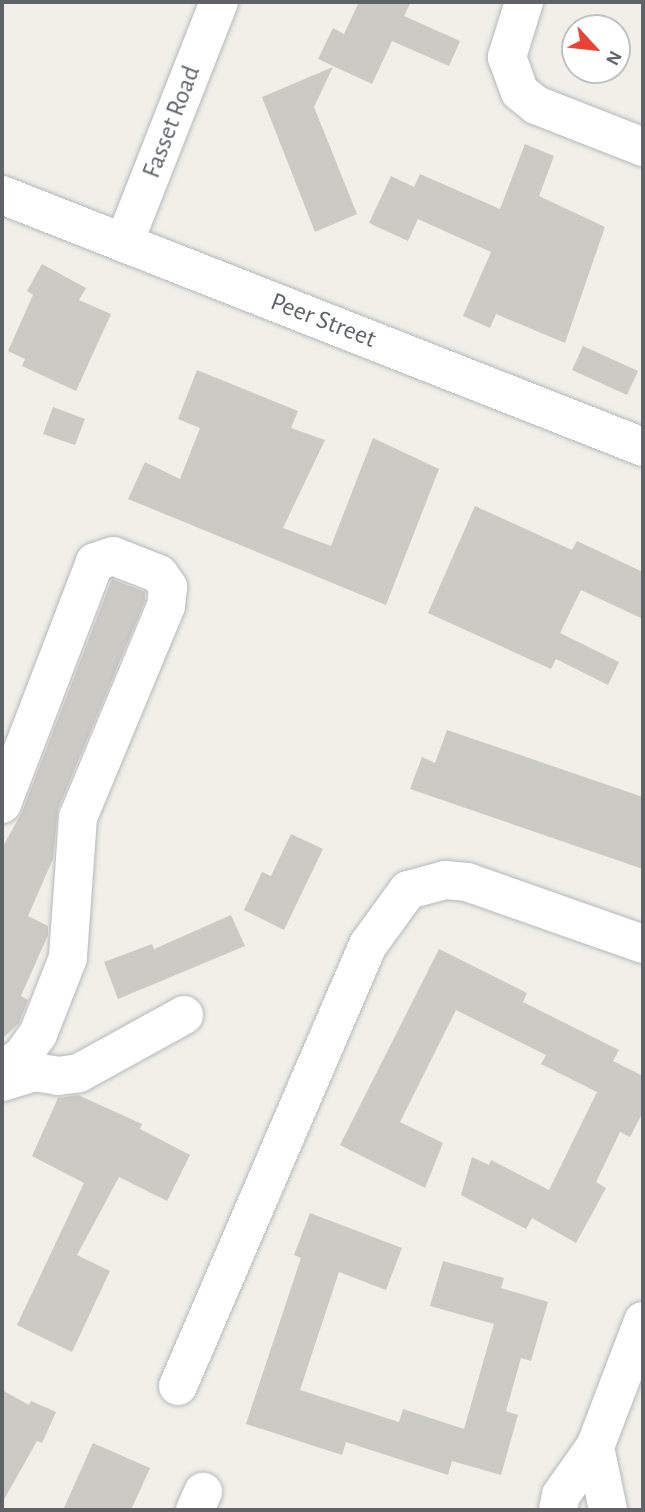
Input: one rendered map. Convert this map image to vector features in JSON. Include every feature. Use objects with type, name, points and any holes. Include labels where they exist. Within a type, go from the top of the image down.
[{"type":"street","name":"Fasset Road","points":[[124,243],[219,2]]},
{"type":"street","points":[[524,2],[507,57],[520,92],[536,105],[643,147]]},
{"type":"street","name":"Peer Street","points":[[2,195],[643,447]]},
{"type":"street","points":[[2,804],[95,562],[113,556],[159,574],[168,587],[166,606],[78,817],[68,958],[38,1034],[21,1057],[2,1070]]},
{"type":"street","points":[[178,1386],[369,945],[389,910],[408,890],[445,880],[467,882],[643,944]]},
{"type":"street","points":[[2,1082],[34,1072],[58,1076],[79,1073],[184,1015]]},
{"type":"street","points":[[558,1510],[561,1495],[596,1447],[643,1321]]},
{"type":"street","points":[[596,1447],[608,1510]]},
{"type":"building","points":[[359,2],[411,2],[404,16],[460,41],[449,66],[392,41],[372,84],[318,59],[333,28],[344,34]]},
{"type":"building","points":[[333,67],[314,107],[357,214],[315,232],[262,97]]},
{"type":"building","points":[[525,144],[554,156],[539,196],[605,227],[565,343],[496,314],[490,328],[463,316],[491,252],[418,219],[408,241],[369,223],[391,176],[414,187],[420,174],[500,209]]},
{"type":"building","points":[[42,264],[86,288],[79,300],[111,314],[76,391],[22,366],[25,359],[8,351],[33,295],[27,291]]},
{"type":"building","points":[[583,346],[638,371],[627,395],[572,370]]},
{"type":"building","points":[[197,370],[298,411],[291,428],[325,440],[283,528],[331,546],[373,438],[439,469],[386,605],[128,499],[145,462],[180,479],[200,428],[178,419]]},
{"type":"building","points":[[53,407],[85,419],[75,445],[43,434]]},
{"type":"building","points":[[475,506],[572,550],[577,541],[643,572],[643,619],[581,590],[560,633],[619,662],[608,685],[556,659],[551,669],[428,613]]},
{"type":"building","points":[[112,579],[145,592],[145,601],[58,809],[53,859],[28,916],[48,926],[48,935],[21,996],[28,1000],[19,1023],[2,1039],[2,848],[22,812]]},
{"type":"building","points":[[447,730],[643,797],[643,869],[410,789],[422,757],[435,763]]},
{"type":"building","points":[[291,834],[323,849],[284,930],[244,910],[262,872],[271,876]]},
{"type":"building","points":[[231,915],[245,946],[118,999],[104,962],[152,944],[154,949]]},
{"type":"building","points":[[439,949],[527,993],[523,1002],[619,1050],[613,1061],[643,1076],[643,1112],[630,1137],[620,1132],[596,1182],[606,1188],[576,1243],[532,1218],[526,1229],[461,1195],[472,1157],[489,1165],[491,1160],[549,1190],[597,1092],[541,1064],[546,1055],[456,1010],[400,1122],[443,1143],[425,1188],[340,1145]]},
{"type":"building","points":[[78,1095],[142,1124],[140,1129],[190,1155],[167,1201],[119,1177],[77,1255],[110,1271],[72,1352],[17,1325],[84,1183],[32,1156],[58,1098]]},
{"type":"building","points":[[310,1213],[402,1248],[386,1290],[339,1272],[300,1390],[399,1422],[403,1409],[464,1429],[494,1324],[430,1306],[443,1261],[504,1278],[501,1288],[548,1302],[531,1361],[521,1358],[506,1411],[518,1415],[501,1475],[452,1461],[448,1475],[346,1442],[342,1455],[246,1424],[301,1258],[294,1255]]},
{"type":"building","points":[[2,1390],[29,1405],[31,1401],[56,1412],[42,1443],[37,1441],[2,1503]]},
{"type":"building","points":[[93,1443],[150,1468],[131,1510],[63,1510]]}]
